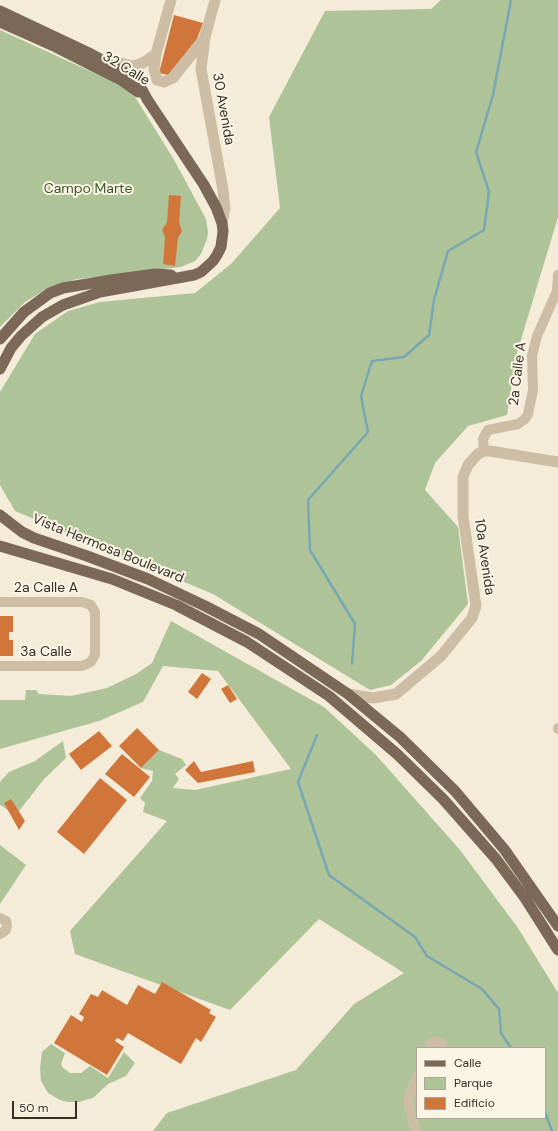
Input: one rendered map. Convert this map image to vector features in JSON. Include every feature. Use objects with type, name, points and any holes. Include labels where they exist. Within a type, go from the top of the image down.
[{"type":"main road","name":"32 Calle","points":[[0,11],[99,58],[128,74],[139,84],[146,99]]},
{"type":"main road","name":"32 Calle","points":[[0,22],[56,47],[121,80],[146,99]]},
{"type":"main road","points":[[0,369],[11,348],[21,336],[42,317],[63,305],[100,292],[194,275],[207,267],[218,255],[223,239],[222,223],[204,185],[146,99]]},
{"type":"main road","points":[[0,339],[24,312],[50,293],[63,288],[87,283],[155,274],[194,275]]},
{"type":"main road","name":"Vista Hermosa Boulevard","points":[[0,515],[22,532],[34,538],[148,579],[205,606],[259,634],[348,694],[400,737],[455,791],[498,841],[558,926]]},
{"type":"main road","name":"Vista Hermosa Boulevard","points":[[0,546],[100,575],[169,602],[247,642],[330,696],[398,754],[443,799],[496,859],[525,898],[558,950]]},
{"type":"street","points":[[171,0],[156,54],[154,69],[157,80],[164,82],[173,78],[205,37]]},
{"type":"street","name":"30 Avenida","points":[[215,0],[205,37],[201,69],[202,82],[223,190],[224,208],[222,223]]},
{"type":"street","points":[[99,58],[133,66],[143,63],[156,54]]},
{"type":"street","name":"2a Calle A","points":[[484,451],[483,438],[488,430],[518,424],[528,414],[533,390],[532,356],[538,336],[556,291],[558,275]]},
{"type":"street","points":[[484,451],[558,462]]},
{"type":"street","name":"10a Avenida","points":[[348,694],[373,698],[396,694],[441,656],[472,618],[476,606],[463,516],[463,477],[468,465],[478,454],[484,451]]},
{"type":"street","name":"2a Calle A","points":[[0,602],[87,603],[95,612],[95,655],[91,662]]},
{"type":"street","name":"3a Calle","points":[[0,666],[82,666],[91,662]]},
{"type":"street","points":[[0,918],[6,921],[7,925],[6,930],[0,934]]},
{"type":"street","points":[[429,1047],[431,1043],[436,1041],[442,1044],[443,1047]]},
{"type":"street","points":[[416,1080],[409,1104],[416,1131]]},
{"type":"green space","points":[[441,0],[558,0],[558,217],[517,353],[507,415],[468,426],[435,463],[425,490],[458,527],[468,604],[421,661],[391,685],[370,690],[213,594],[15,511],[0,485],[0,392],[35,334],[68,311],[100,302],[195,293],[231,264],[280,208],[269,117],[325,11],[431,9]]},
{"type":"green space","name":"Campo Marte","points":[[0,30],[103,77],[122,87],[135,97],[173,158],[206,219],[208,232],[207,239],[201,254],[195,261],[181,267],[77,279],[48,288],[25,302],[0,327]]},
{"type":"green space","points":[[171,621],[324,707],[376,755],[460,850],[518,928],[558,993],[558,1131],[153,1131],[167,1113],[296,1070],[354,1004],[404,973],[319,919],[230,1010],[75,954],[70,931],[167,821],[143,812],[145,803],[140,798],[152,781],[153,771],[141,768],[159,750],[182,759],[186,765],[175,774],[179,779],[173,788],[195,790],[291,769],[218,671],[163,666],[143,702],[99,721],[0,749],[0,700],[25,700],[26,690],[36,690],[39,694],[71,696],[107,688],[136,674],[152,663]]},
{"type":"green space","points":[[63,741],[66,758],[44,779],[16,815],[0,805],[0,782],[9,772],[35,761]]},
{"type":"green space","points":[[0,845],[26,865],[0,904]]},
{"type":"green space","points":[[51,1044],[65,1053],[61,1064],[63,1068],[70,1073],[81,1073],[90,1066],[108,1078],[124,1052],[135,1063],[126,1076],[108,1084],[93,1098],[79,1102],[68,1102],[60,1100],[48,1093],[41,1081],[40,1069],[42,1052]]},
{"type":"building","points":[[174,15],[203,23],[197,39],[168,75],[159,73]]},
{"type":"building","points":[[169,195],[181,196],[179,222],[182,231],[178,238],[175,266],[163,264],[165,237],[162,230],[167,222]]},
{"type":"building","points":[[0,616],[13,616],[13,632],[9,632],[9,640],[13,640],[13,656],[0,656]]},
{"type":"building","points":[[202,673],[211,679],[197,699],[188,692]]},
{"type":"building","points":[[228,685],[237,699],[230,703],[221,689]]},
{"type":"building","points":[[137,728],[159,750],[141,768],[119,746]]},
{"type":"building","points":[[99,731],[112,746],[81,770],[69,754]]},
{"type":"building","points":[[122,754],[150,777],[134,797],[105,774]]},
{"type":"building","points":[[194,761],[201,772],[253,761],[255,772],[198,783],[185,770]]},
{"type":"building","points":[[100,778],[127,800],[84,854],[57,832]]},
{"type":"building","points":[[11,799],[25,821],[19,830],[4,803]]},
{"type":"building","points":[[162,982],[211,1010],[209,1013],[216,1017],[201,1042],[196,1038],[181,1064],[128,1033],[123,1041],[117,1038],[115,1041],[124,1047],[107,1075],[54,1043],[71,1015],[82,1022],[84,1017],[79,1014],[91,994],[98,997],[102,990],[127,1005],[138,985],[155,994]]},
{"type":"waterway","points":[[352,664],[355,624],[310,550],[308,500],[368,432],[361,396],[372,361],[404,357],[429,335],[434,300],[448,251],[484,230],[489,192],[476,152],[493,95],[511,0]]},
{"type":"waterway","points":[[317,735],[298,782],[329,875],[415,937],[427,956],[482,989],[499,1009],[501,1033],[510,1047]]},
{"type":"waterway","points":[[546,1115],[552,1131]]}]
